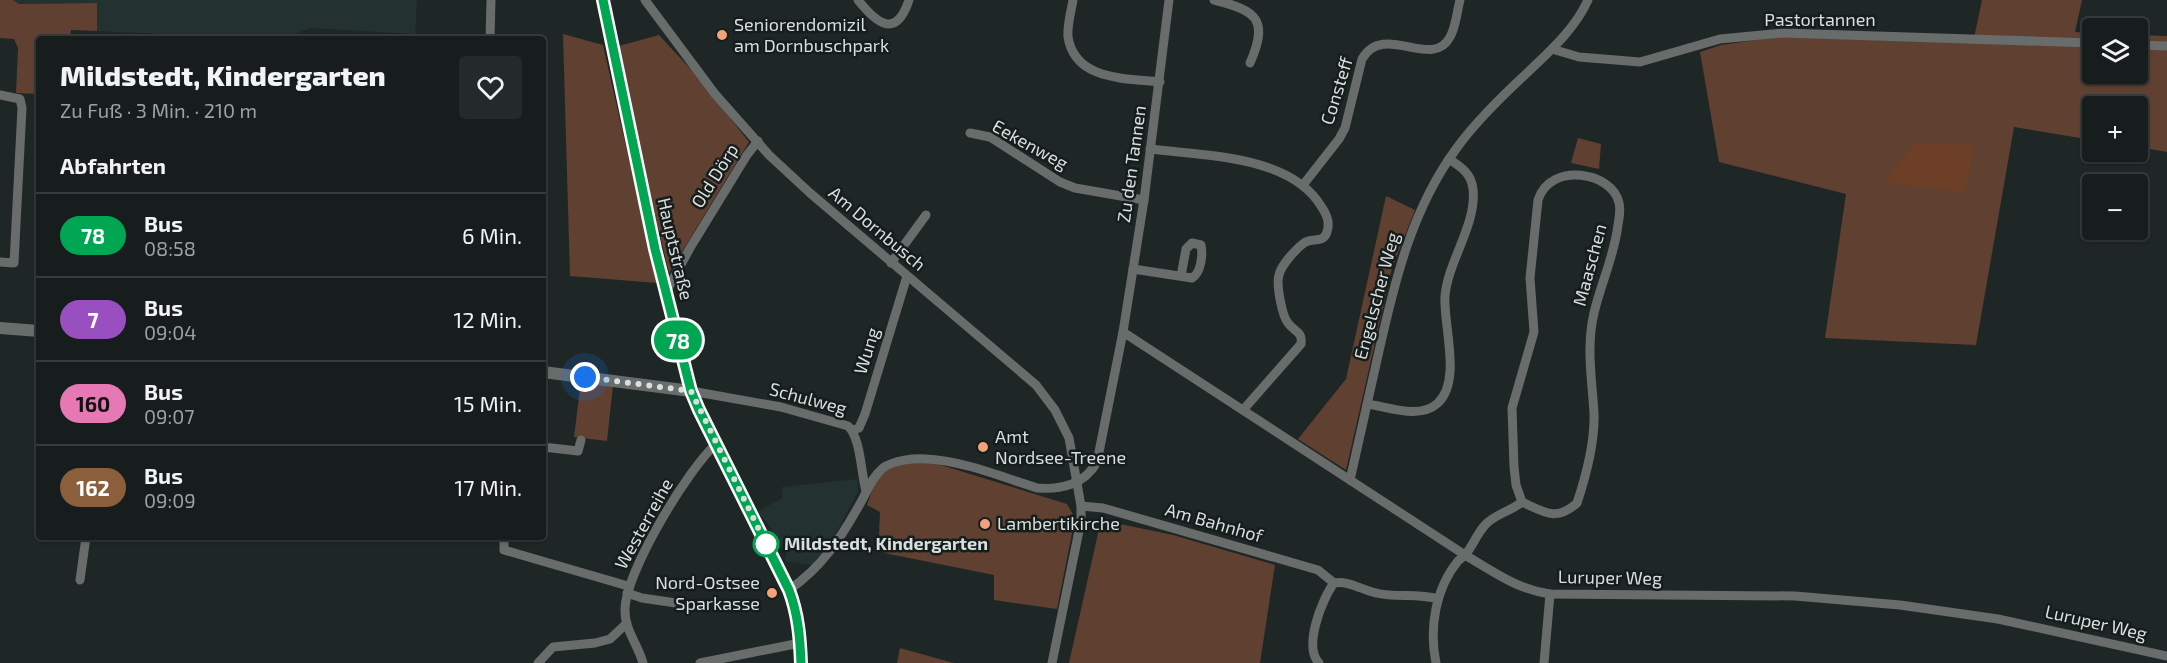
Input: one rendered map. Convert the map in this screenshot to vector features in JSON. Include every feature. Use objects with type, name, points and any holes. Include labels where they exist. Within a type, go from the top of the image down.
[{"type":"street","points":[[490,36],[491,0]]},
{"type":"street","name":"Hauptstraße","points":[[603,0],[655,249],[691,391],[796,607],[801,663]]},
{"type":"street","name":"Am Dornbusch","points":[[645,0],[715,94],[769,155],[891,263],[1036,385],[1055,410],[1069,438],[1081,506],[1081,521],[1052,663]]},
{"type":"street","points":[[858,0],[878,22],[886,24],[894,23],[903,17],[909,0]]},
{"type":"street","points":[[1072,0],[1068,37],[1079,62],[1102,75],[1160,82]]},
{"type":"street","name":"Zu den Tannen","points":[[1123,332],[1144,200],[1169,0]]},
{"type":"street","points":[[1214,0],[1248,11],[1257,21],[1260,30],[1257,48],[1250,63]]},
{"type":"street","name":"Consteff","points":[[1303,185],[1339,140],[1345,128],[1362,59],[1368,48],[1386,44],[1427,50],[1444,45],[1450,37],[1460,0]]},
{"type":"street","name":"Engelscher Weg","points":[[1350,480],[1397,275],[1411,231],[1427,193],[1449,159],[1480,120],[1571,28],[1588,0]]},
{"type":"street","name":"Pastortannen","points":[[1552,49],[1578,57],[1640,62],[1719,39],[1783,33],[2082,43]]},
{"type":"street","points":[[2148,45],[2167,46]]},
{"type":"street","points":[[0,95],[20,99],[22,108],[14,263],[0,262]]},
{"type":"street","name":"Eekenweg","points":[[970,133],[990,137],[1060,182],[1075,188],[1144,200]]},
{"type":"street","name":"Old Dörp","points":[[666,292],[690,248],[758,141]]},
{"type":"street","points":[[1150,149],[1243,161],[1284,172],[1303,185],[1316,198],[1326,214],[1328,224],[1326,235],[1322,239],[1304,243],[1279,273],[1278,283],[1284,318],[1289,326],[1299,332],[1302,337],[1301,344],[1243,411]]},
{"type":"street","points":[[1367,404],[1414,412],[1425,411],[1440,401],[1445,392],[1450,373],[1445,296],[1448,279],[1472,208],[1474,191],[1471,177],[1463,168],[1449,159]]},
{"type":"street","name":"Maaschen","points":[[1559,176],[1586,176],[1604,183],[1613,192],[1619,201],[1620,212],[1615,249],[1592,322],[1590,373],[1594,415],[1593,432],[1577,503],[1560,514],[1547,514],[1521,502],[1514,467],[1512,408],[1534,332],[1530,278],[1538,200],[1541,190],[1559,176]]},
{"type":"street","points":[[891,263],[926,215]]},
{"type":"street","points":[[1133,269],[1181,276]]},
{"type":"street","name":"Wung","points":[[853,430],[859,428],[865,414],[907,276]]},
{"type":"street","points":[[0,328],[36,331]]},
{"type":"street","points":[[789,590],[808,576],[824,559],[839,538],[875,475],[885,466],[926,458],[945,461],[1037,488],[1058,488],[1077,482],[1090,474],[1097,462],[1123,332]]},
{"type":"street","name":"Luruper Weg","points":[[1123,332],[1465,555],[1515,585],[1530,591],[1550,594],[1795,596],[1888,604],[1998,619],[2167,656]]},
{"type":"street","points":[[546,372],[691,391]]},
{"type":"street","name":"Schulweg","points":[[691,391],[781,407],[848,426],[853,430],[866,491]]},
{"type":"street","points":[[546,447],[578,451],[581,440]]},
{"type":"street","name":"Westerreihe","points":[[643,663],[626,624],[624,610],[628,590],[653,536],[681,489],[707,452],[716,444]]},
{"type":"street","points":[[1436,663],[1432,625],[1438,599],[1458,561],[1465,555],[1485,525],[1521,502]]},
{"type":"street","name":"Am Bahnhof","points":[[1081,506],[1103,508],[1318,570],[1334,583],[1348,584],[1377,594],[1420,595],[1438,599]]},
{"type":"street","points":[[80,580],[86,540]]},
{"type":"street","points":[[504,540],[504,550],[628,590],[642,598],[676,603]]},
{"type":"street","points":[[1319,663],[1312,652],[1313,635],[1329,590],[1334,583]]},
{"type":"street","points":[[1544,663],[1550,594]]},
{"type":"street","points":[[538,663],[553,646],[595,643],[610,639],[626,624]]},
{"type":"street","points":[[699,663],[800,643]]},
{"type":"shaded area","points":[[0,0],[13,0],[19,4],[97,3],[97,31],[71,30],[70,36],[36,36],[36,94],[16,93],[18,48],[14,39],[0,38]]},
{"type":"shaded area","points":[[13,0],[417,0],[415,34],[310,28],[290,36],[213,36],[97,31],[97,3],[18,4]]},
{"type":"shaded area","points":[[1982,0],[2082,0],[2075,32],[2082,32],[2082,84],[2148,84],[2148,35],[2167,36],[2167,152],[2148,149],[2148,96],[2082,96],[2082,138],[2014,127],[1976,345],[1825,338],[1846,194],[1719,162],[1700,52],[1721,45],[1777,37],[1973,43]]},
{"type":"shaded area","points":[[563,34],[603,45],[657,283],[570,276]]},
{"type":"shaded area","points":[[659,35],[697,76],[749,142],[669,273],[615,47]]},
{"type":"shaded area","points":[[1578,138],[1601,144],[1599,169],[1571,163]]},
{"type":"shaded area","points":[[1915,143],[1975,145],[1964,193],[1885,182]]},
{"type":"shaded area","points":[[1386,196],[1415,210],[1392,268],[1346,470],[1298,439],[1346,379]]},
{"type":"shaded area","points":[[581,381],[613,385],[607,441],[574,437]]},
{"type":"shaded area","points":[[909,461],[931,462],[1067,504],[1075,518],[1057,609],[994,600],[994,575],[884,553],[879,535],[880,512],[867,505],[881,476],[886,471]]},
{"type":"shaded area","points":[[857,479],[858,491],[829,547],[811,565],[785,561],[786,549],[780,548],[771,528],[758,512],[782,498],[782,487]]},
{"type":"shaded area","points":[[1101,520],[1173,535],[1275,565],[1260,663],[1069,663]]},
{"type":"shaded area","points":[[900,648],[954,663],[897,663]]},
{"type":"bus line","name":"78","points":[[603,0],[655,249],[691,391],[796,607],[800,627],[801,663]]},
{"type":"place","name":"Seniorendomizil am Dornbuschpark","points":[[722,35]]},
{"type":"place","name":"Amt Nordsee-Treene","points":[[983,447]]},
{"type":"place","name":"Lambertikirche","points":[[985,524]]},
{"type":"place","name":"Mildstedt, Kindergarten","points":[[766,544]]},
{"type":"place","name":"Nord-Ostsee Sparkasse","points":[[772,593]]},
{"type":"route","points":[[585,377],[691,391],[766,544]]}]
